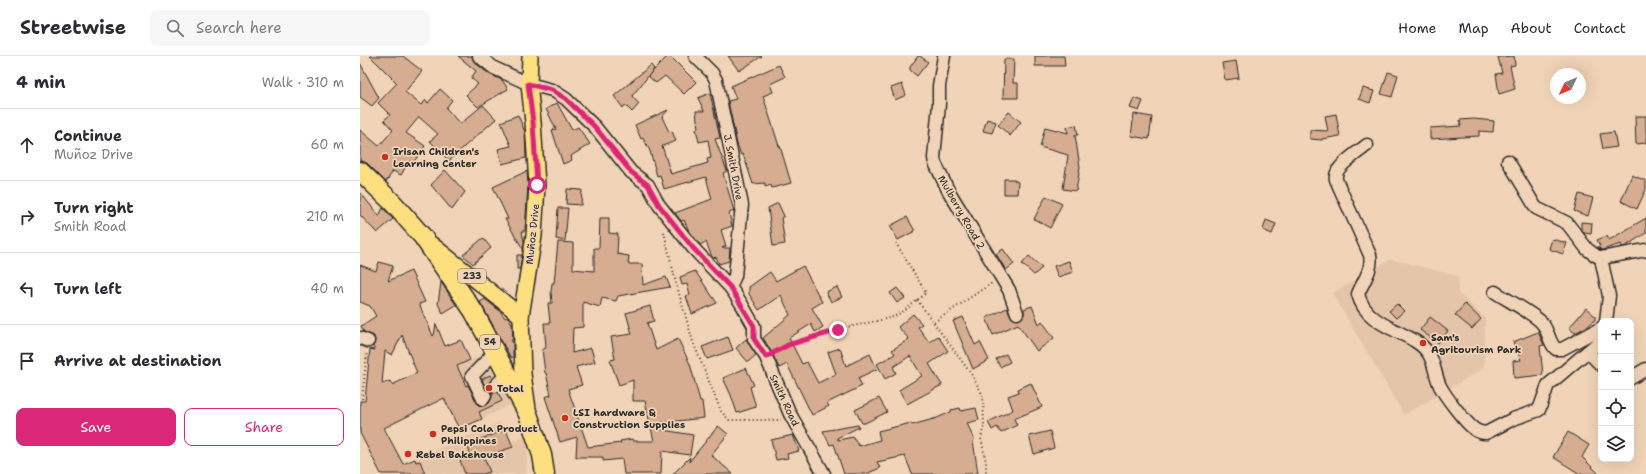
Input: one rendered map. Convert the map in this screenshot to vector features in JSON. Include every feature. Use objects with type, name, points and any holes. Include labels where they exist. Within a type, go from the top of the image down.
[{"type":"highway","name":"54","points":[[360,171],[393,202],[422,236],[470,306],[495,352],[501,380],[528,414],[542,455],[545,474]]},
{"type":"main road","name":"Muñoz Drive","points":[[528,414],[523,374],[521,316],[534,236],[537,185],[533,122],[528,84],[530,56]]},
{"type":"main road","name":"233","points":[[422,236],[521,316]]},
{"type":"street","name":"Smith Road","points":[[479,56],[494,68],[528,84],[552,90],[566,99],[595,127],[631,172],[648,185],[659,205],[693,248],[730,287],[754,326],[754,339],[766,357],[794,421],[824,474]]},
{"type":"street","name":"J. Smith Drive","points":[[695,56],[712,73],[716,80],[742,205],[735,276],[730,287]]},
{"type":"street","name":"Mulberry Road 2","points":[[944,56],[939,86],[939,104],[934,158],[935,163],[948,190],[1009,290],[1017,313]]},
{"type":"street","points":[[1367,145],[1345,163],[1339,169],[1336,176],[1337,182],[1370,255],[1370,270],[1358,294],[1360,302],[1378,322],[1416,342],[1425,349],[1433,362],[1441,388],[1467,423],[1475,430],[1486,434],[1513,419],[1539,410],[1548,385],[1598,342]]},
{"type":"street","points":[[1508,161],[1536,208],[1567,223],[1587,249],[1594,255],[1601,258],[1646,250]]},
{"type":"street","points":[[1601,258],[1609,296],[1606,318]]},
{"type":"street","points":[[1495,292],[1541,321],[1547,330],[1553,346],[1556,349],[1562,349],[1598,330]]},
{"type":"street","points":[[486,396],[483,399],[472,376],[495,352]]},
{"type":"street","points":[[1588,352],[1598,362]]},
{"type":"street","points":[[1634,376],[1646,368]]},
{"type":"path","points":[[659,205],[676,282],[693,342],[721,411],[729,420],[794,421]]},
{"type":"path","points":[[766,357],[788,345],[803,340],[893,317],[904,311],[926,293],[896,243]]},
{"type":"path","points":[[934,322],[982,291],[1000,276]]},
{"type":"path","points":[[917,300],[972,375],[983,396],[984,425],[981,438],[986,462],[986,474]]},
{"type":"path","points":[[362,399],[364,339]]},
{"type":"shaded area","name":"Sam's Agritourism Park","points":[[1391,259],[1458,276],[1458,293],[1485,318],[1484,368],[1404,415],[1332,293]]},
{"type":"shaded area","points":[[484,354],[512,404],[482,419],[457,367]]},
{"type":"shaded area","points":[[500,422],[504,431],[506,430],[511,442],[526,436],[528,442],[526,474],[382,474]]},
{"type":"building","points":[[370,56],[403,56],[422,71],[405,92],[421,105],[426,100],[428,103],[440,89],[452,100],[446,108],[460,124],[483,105],[496,119],[449,161],[430,141],[438,134],[419,117],[406,133],[425,146],[413,163],[409,161],[401,175],[393,171],[386,182],[367,163],[360,161],[360,130],[379,146],[393,130],[384,120],[390,115],[378,103],[397,83]]},
{"type":"building","points":[[458,56],[472,56],[474,62],[489,74],[502,80],[508,89],[478,107],[466,95],[478,84],[471,78],[476,71]]},
{"type":"building","points":[[668,56],[670,56],[696,82],[684,94],[665,76],[656,83],[648,76]]},
{"type":"building","points":[[728,56],[762,56],[739,71]]},
{"type":"building","points":[[918,56],[928,62],[917,76],[910,70],[910,67]]},
{"type":"building","points":[[1035,56],[1064,56],[1065,66],[1035,66]]},
{"type":"building","points":[[1514,56],[1515,65],[1510,66],[1515,89],[1499,94],[1496,74],[1502,73],[1498,57]]},
{"type":"building","points":[[1004,59],[1014,59],[1013,83],[1018,83],[1018,98],[1003,98]]},
{"type":"building","points":[[1236,61],[1239,78],[1225,80],[1222,63]]},
{"type":"building","points":[[360,63],[379,98],[372,106],[360,97]]},
{"type":"building","points":[[651,65],[654,69],[632,96],[639,104],[632,112],[625,105],[623,108],[614,96]]},
{"type":"building","points":[[779,65],[785,77],[770,84],[773,92],[763,96],[791,183],[772,188],[771,185],[765,187],[765,183],[753,184],[743,154],[741,155],[737,144],[728,101],[736,99],[731,86]]},
{"type":"building","points":[[1388,72],[1398,75],[1392,97],[1381,94]]},
{"type":"building","points":[[902,84],[906,95],[895,100],[891,88]]},
{"type":"building","points":[[1363,88],[1374,91],[1370,103],[1359,99]]},
{"type":"building","points":[[710,93],[720,138],[715,139],[727,171],[723,173],[734,211],[729,213],[732,226],[721,230],[726,246],[722,248],[730,248],[729,261],[719,264],[716,257],[712,257],[706,242],[700,245],[688,229],[684,220],[681,221],[675,213],[712,199],[706,177],[664,189],[660,175],[657,176],[650,151],[643,138],[641,139],[635,125],[668,110],[662,117],[669,132],[672,131],[676,141],[662,146],[671,174],[708,163],[707,159],[711,158],[708,140],[699,142],[696,129],[698,128],[696,111],[704,111],[698,98]]},
{"type":"building","points":[[1134,98],[1143,101],[1139,111],[1130,108]]},
{"type":"building","points":[[557,103],[572,130],[578,127],[590,144],[571,156],[572,160],[563,164],[552,130],[556,129],[546,109]]},
{"type":"building","points":[[1009,112],[1021,122],[1010,136],[998,125]]},
{"type":"building","points":[[1134,114],[1152,117],[1149,139],[1131,136]]},
{"type":"building","points":[[1336,114],[1340,136],[1322,140],[1310,139],[1310,130],[1328,131],[1325,116]]},
{"type":"building","points":[[518,115],[525,132],[526,158],[502,164],[498,149],[511,146],[501,122]]},
{"type":"building","points":[[1635,116],[1646,116],[1646,143],[1636,144]]},
{"type":"building","points":[[987,119],[996,122],[992,133],[983,131]]},
{"type":"building","points":[[1474,119],[1494,121],[1493,132],[1479,131],[1479,136],[1430,139],[1430,128],[1461,126],[1460,120]]},
{"type":"building","points":[[1076,125],[1078,135],[1075,135],[1080,167],[1076,191],[1063,189],[1068,155],[1040,147],[1045,127],[1068,133],[1067,127]]},
{"type":"building","points":[[1614,132],[1617,147],[1603,149],[1600,134]]},
{"type":"building","points":[[445,170],[465,192],[452,210],[431,185]]},
{"type":"building","points":[[527,171],[528,185],[525,231],[522,231],[524,242],[523,249],[505,219],[508,219],[493,187]]},
{"type":"building","points":[[1632,175],[1646,181],[1646,189],[1637,209],[1621,201]]},
{"type":"building","points":[[1004,179],[1012,179],[1018,182],[1017,194],[1004,194]]},
{"type":"building","points":[[567,189],[582,190],[581,205],[566,204]]},
{"type":"building","points":[[360,192],[379,216],[383,208],[393,219],[377,233],[360,215]]},
{"type":"building","points":[[1579,194],[1593,198],[1588,216],[1574,211]]},
{"type":"building","points":[[1046,196],[1062,204],[1050,228],[1034,219]]},
{"type":"building","points":[[778,203],[784,216],[781,218],[785,244],[773,246],[768,208]]},
{"type":"building","points":[[558,208],[568,208],[565,241],[556,239]]},
{"type":"building","points":[[907,217],[915,231],[898,240],[890,226]]},
{"type":"building","points":[[600,218],[609,218],[609,233],[618,234],[617,254],[629,256],[628,264],[642,264],[643,285],[666,277],[670,287],[618,296],[616,301],[602,298],[600,307],[583,302],[583,327],[573,328],[572,353],[591,348],[595,362],[576,367],[582,385],[568,389],[588,447],[621,443],[620,441],[632,439],[633,441],[654,441],[651,428],[693,435],[690,455],[662,451],[661,474],[624,474],[622,459],[603,461],[603,457],[576,457],[577,437],[560,442],[545,397],[551,395],[545,373],[542,349],[546,348],[544,323],[550,323],[548,303],[552,303],[551,292],[552,283],[554,283],[558,242],[573,243],[573,269],[594,271],[594,248],[599,248]]},
{"type":"building","points":[[1646,218],[1646,233],[1626,246],[1622,247],[1621,244],[1602,250],[1597,247],[1600,246],[1597,240],[1607,236],[1609,240]]},
{"type":"building","points":[[1266,220],[1276,224],[1272,234],[1263,230]]},
{"type":"building","points":[[1581,222],[1592,223],[1591,234],[1584,233],[1581,228]]},
{"type":"building","points":[[483,238],[491,248],[473,264],[463,255]]},
{"type":"building","points":[[1552,239],[1567,243],[1563,254],[1549,249]]},
{"type":"building","points":[[1003,249],[1014,264],[1006,270],[996,254]]},
{"type":"building","points":[[517,255],[522,255],[520,269],[517,269]]},
{"type":"building","points":[[1029,256],[1042,268],[1034,275],[1022,264]]},
{"type":"building","points":[[1069,261],[1073,272],[1058,277],[1054,266]]},
{"type":"building","points":[[379,262],[393,266],[388,281],[411,271],[425,302],[419,304],[433,336],[436,324],[445,346],[461,340],[470,360],[457,366],[466,386],[468,385],[478,405],[483,406],[489,403],[492,397],[492,392],[498,392],[502,401],[479,412],[482,419],[459,429],[444,398],[384,428],[403,464],[415,459],[416,462],[420,461],[425,474],[381,474],[360,433],[360,401],[365,401],[370,349],[375,350],[373,347],[375,340],[374,336],[364,332],[361,326],[376,316],[370,306],[360,302],[360,265],[376,271]],"holes":[[[402,335],[417,373],[392,385],[390,381],[382,384],[385,351],[392,355]]]},
{"type":"building","points":[[803,266],[822,302],[812,308],[823,327],[815,332],[811,324],[789,338],[802,364],[807,362],[818,383],[836,374],[828,352],[840,348],[846,366],[870,354],[877,369],[858,378],[862,386],[827,403],[829,406],[812,415],[787,364],[779,368],[763,338],[790,315],[781,295],[759,310],[749,294],[749,287],[770,272],[776,281]]},
{"type":"building","points":[[695,271],[717,303],[692,314],[686,296],[690,295],[687,284],[682,285],[680,277]]},
{"type":"building","points":[[441,282],[456,305],[443,313],[438,304]]},
{"type":"building","points":[[837,287],[842,297],[831,302],[826,292]]},
{"type":"building","points":[[897,288],[905,298],[897,303],[890,293]]},
{"type":"building","points":[[485,299],[500,311],[505,318],[509,318],[512,324],[513,340],[511,340],[513,343],[513,357],[511,358],[480,302]]},
{"type":"building","points":[[1397,304],[1404,311],[1396,318],[1389,311]]},
{"type":"building","points":[[1465,304],[1481,319],[1472,329],[1455,315]]},
{"type":"building","points":[[650,306],[654,321],[647,323],[656,350],[678,339],[690,364],[700,401],[702,401],[704,418],[650,424],[645,401],[633,401],[633,380],[619,385],[610,360],[615,359],[611,337],[632,334],[626,313]]},
{"type":"building","points":[[1032,306],[1039,324],[1042,321],[1054,338],[1037,351],[1018,324],[993,335],[986,318],[1007,308],[1012,318],[1019,320],[1024,315],[1024,309]]},
{"type":"building","points":[[1586,308],[1595,316],[1595,320],[1588,326],[1575,333],[1569,328]]},
{"type":"building","points":[[913,314],[922,324],[918,327],[929,342],[938,336],[948,351],[929,364],[942,385],[907,404],[899,390],[922,376],[910,356],[893,367],[896,373],[885,379],[877,364],[895,354],[892,350],[909,339],[898,327]]},
{"type":"building","points":[[963,317],[975,345],[980,342],[989,360],[973,369],[953,321]]},
{"type":"building","points":[[1430,317],[1448,331],[1438,343],[1420,330]]},
{"type":"building","points":[[1538,332],[1544,345],[1540,346],[1543,375],[1514,378],[1513,361],[1521,360],[1513,342]]},
{"type":"building","points":[[728,337],[733,350],[707,359],[702,347]]},
{"type":"building","points":[[746,339],[756,355],[748,362],[736,348]]},
{"type":"building","points":[[1006,354],[1010,362],[1000,367],[996,359]]},
{"type":"building","points":[[746,368],[754,385],[750,387],[756,407],[737,413],[723,378]]},
{"type":"building","points":[[490,375],[492,379],[488,384],[489,390],[486,389],[482,379]]},
{"type":"building","points":[[1031,383],[1042,407],[1014,419],[1017,425],[1001,433],[997,427],[992,430],[988,422],[1013,410],[1008,396],[1019,392],[1018,389]]},
{"type":"building","points":[[879,398],[887,412],[865,423],[862,423],[855,410]]},
{"type":"building","points":[[960,408],[961,411],[976,408],[979,420],[967,423],[974,440],[978,473],[912,474],[905,456],[877,462],[880,468],[866,474],[844,474],[834,444],[830,445],[823,431],[858,425],[859,427],[837,438],[838,440],[853,437],[859,446],[880,440],[878,431],[911,423],[912,425],[937,418],[951,412],[951,410]]},
{"type":"building","points":[[718,426],[728,434],[711,455],[733,474],[673,474],[690,457],[689,462]]},
{"type":"building","points":[[506,430],[513,447],[484,457],[490,472],[483,474],[465,474],[460,460],[471,456],[467,444]]},
{"type":"building","points":[[1050,431],[1054,448],[1034,454],[1029,436]]},
{"type":"building","points":[[1568,432],[1589,445],[1582,457],[1599,474],[1580,474],[1553,457]]},
{"type":"building","points":[[793,435],[799,451],[787,454],[788,458],[776,460],[771,440]]},
{"type":"place","name":"Irisan Children's Learning Center","points":[[385,157]]},
{"type":"place","name":"Sam's Agritourism Park","points":[[1423,343]]},
{"type":"place","name":"Total","points":[[489,388]]},
{"type":"place","name":"LSI hardware & Construction Supplies","points":[[565,418]]},
{"type":"place","name":"Pepsi Cola Product Philippines","points":[[433,434]]},
{"type":"place","name":"Rebel Bakehouse","points":[[408,454]]},
{"type":"route","points":[[537,185],[533,122],[528,84],[552,90],[566,99],[595,127],[631,172],[648,185],[659,205],[693,248],[730,287],[741,303],[754,326],[754,339],[766,357],[788,345],[838,330]]}]
